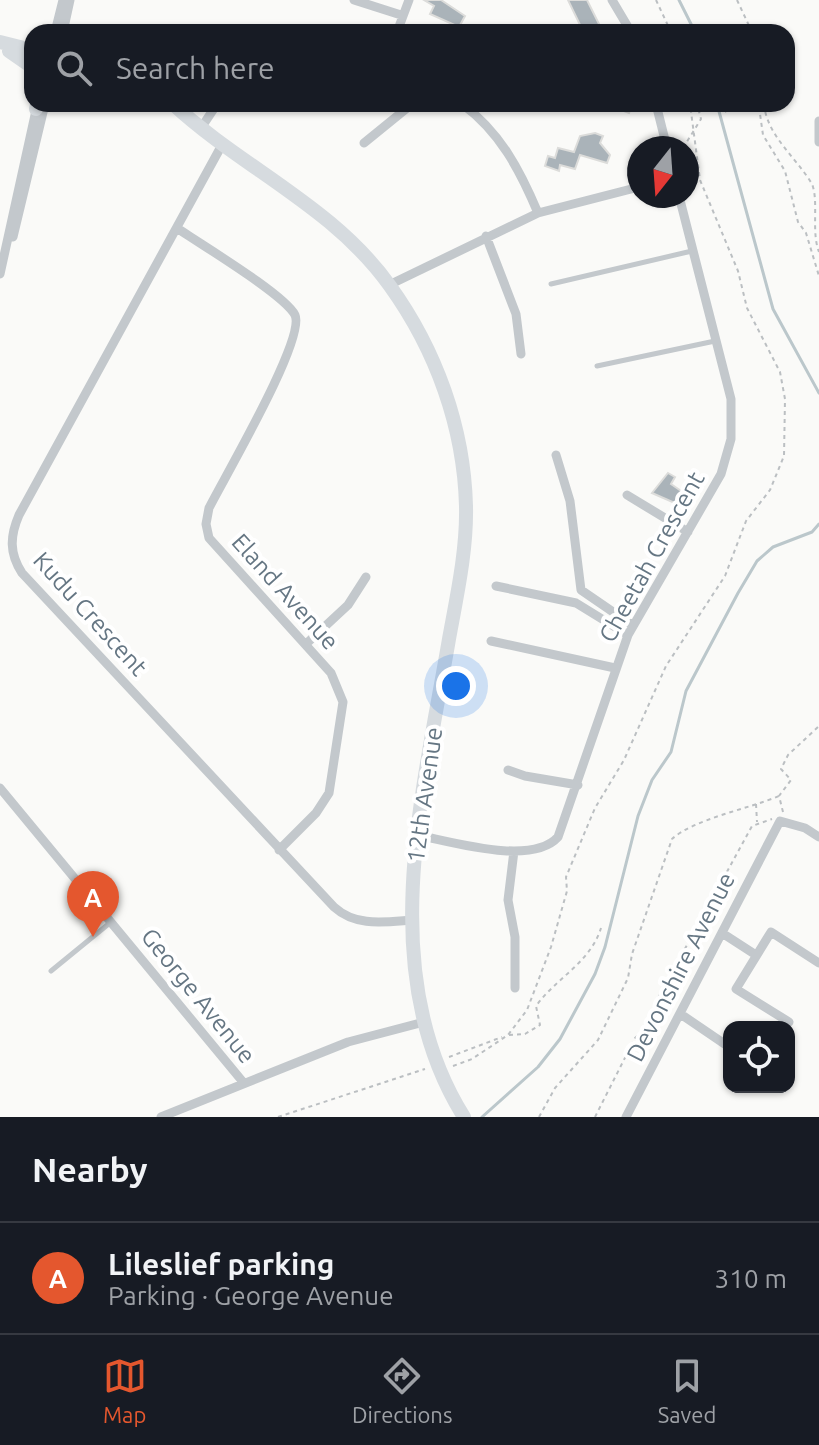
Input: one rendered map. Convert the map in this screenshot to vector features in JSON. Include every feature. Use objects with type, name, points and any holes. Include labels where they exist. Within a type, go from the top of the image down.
[{"type":"street","points":[[57,24],[63,0]]},
{"type":"street","points":[[65,24],[70,0]]},
{"type":"street","points":[[354,0],[401,15]]},
{"type":"street","points":[[399,24],[409,0]]},
{"type":"street","points":[[612,0],[626,24]]},
{"type":"street","points":[[3,48],[24,49]]},
{"type":"street","points":[[3,48],[24,55]]},
{"type":"street","points":[[3,48],[24,62]]},
{"type":"street","points":[[0,274],[37,112]]},
{"type":"street","name":"12th Avenue","points":[[182,112],[337,228],[389,285],[428,348],[456,427],[466,508],[457,595],[417,835],[413,920],[424,1022],[440,1067],[464,1117]]},
{"type":"street","points":[[201,128],[212,112]]},
{"type":"street","points":[[364,143],[402,112]]},
{"type":"street","points":[[471,112],[491,129],[507,150],[538,213]]},
{"type":"street","points":[[658,112],[664,136]]},
{"type":"street","points":[[819,121],[819,142]]},
{"type":"street","name":"Kudu Crescent","points":[[223,143],[19,515],[12,540],[12,554],[22,573],[343,915],[363,921],[413,920]]},
{"type":"street","points":[[389,285],[538,213],[627,190]]},
{"type":"street","name":"Cheetah Crescent","points":[[417,835],[514,851],[535,851],[552,843],[563,828],[632,625],[721,474],[731,439],[731,399],[682,208]]},
{"type":"street","name":"Eland Avenue","points":[[177,228],[287,305],[297,322],[288,354],[209,508],[206,524],[209,538],[306,644],[337,683],[343,712],[329,793],[316,813],[279,850]]},
{"type":"street","points":[[486,236],[516,314],[521,354]]},
{"type":"street","points":[[556,455],[570,501],[581,590],[632,625]]},
{"type":"street","points":[[627,495],[688,532]]},
{"type":"street","points":[[306,644],[348,605],[366,577]]},
{"type":"street","points":[[496,586],[576,603],[628,635]]},
{"type":"street","points":[[491,641],[615,668]]},
{"type":"street","points":[[508,770],[578,785]]},
{"type":"street","name":"George Avenue","points":[[0,788],[243,1082]]},
{"type":"street","name":"Devonshire Avenue","points":[[626,1117],[682,1015],[780,821],[805,828],[819,837]]},
{"type":"street","points":[[514,851],[508,900],[515,937],[515,988]]},
{"type":"street","points":[[787,1021],[736,989],[771,932],[819,963]]},
{"type":"street","points":[[722,933],[756,955]]},
{"type":"street","points":[[682,1015],[723,1043]]},
{"type":"street","points":[[161,1117],[348,1042],[424,1022]]},
{"type":"lane","points":[[551,284],[693,250]]},
{"type":"lane","points":[[597,366],[716,341]]},
{"type":"lane","points":[[51,971],[111,922]]},
{"type":"path","points":[[656,0],[667,24]]},
{"type":"path","points":[[737,0],[748,24]]},
{"type":"path","points":[[278,1117],[472,1059],[508,1035],[527,1010],[551,947],[567,891],[566,877],[595,808],[624,760],[666,666],[725,576],[746,521],[770,490],[784,456],[785,399],[780,372],[747,308],[738,271],[700,180],[692,112]]},
{"type":"path","points":[[691,136],[701,119],[699,112]]},
{"type":"path","points":[[760,112],[763,135],[785,171],[798,222],[806,233],[819,276]]},
{"type":"path","points":[[767,112],[777,136],[814,187],[819,252]]},
{"type":"path","points":[[539,1117],[555,1088],[598,1040],[628,978],[632,954],[672,839],[685,827],[779,796],[791,780],[781,769],[788,755],[819,726]]},
{"type":"path","points":[[757,823],[784,817],[779,796]]},
{"type":"path","points":[[595,1117],[635,1038],[651,1023],[657,1000],[757,823],[756,804]]},
{"type":"path","points":[[440,1067],[508,1035],[525,1034],[540,1025],[536,1006],[581,963],[597,942],[601,928]]},
{"type":"building","points":[[424,0],[441,0],[465,16],[461,24],[452,24],[430,14],[434,6]]},
{"type":"building","points":[[568,0],[587,0],[599,24],[580,24]]},
{"type":"building","points":[[595,133],[603,136],[600,143],[610,155],[607,163],[580,155],[575,169],[560,165],[559,171],[545,166],[548,156],[555,158],[558,148],[574,152],[580,136]]},
{"type":"building","points":[[668,473],[675,477],[671,484],[684,493],[677,504],[652,493]]},
{"type":"waterway","points":[[679,0],[691,24]]},
{"type":"waterway","points":[[719,112],[773,309],[819,393]]},
{"type":"waterway","points":[[482,1117],[538,1067],[560,1039],[595,974],[605,947],[638,816],[652,780],[671,752],[686,691],[738,593],[757,561],[773,547],[812,532],[819,524]]},
{"type":"place","name":"Lileslief parking","points":[[93,937]]}]
